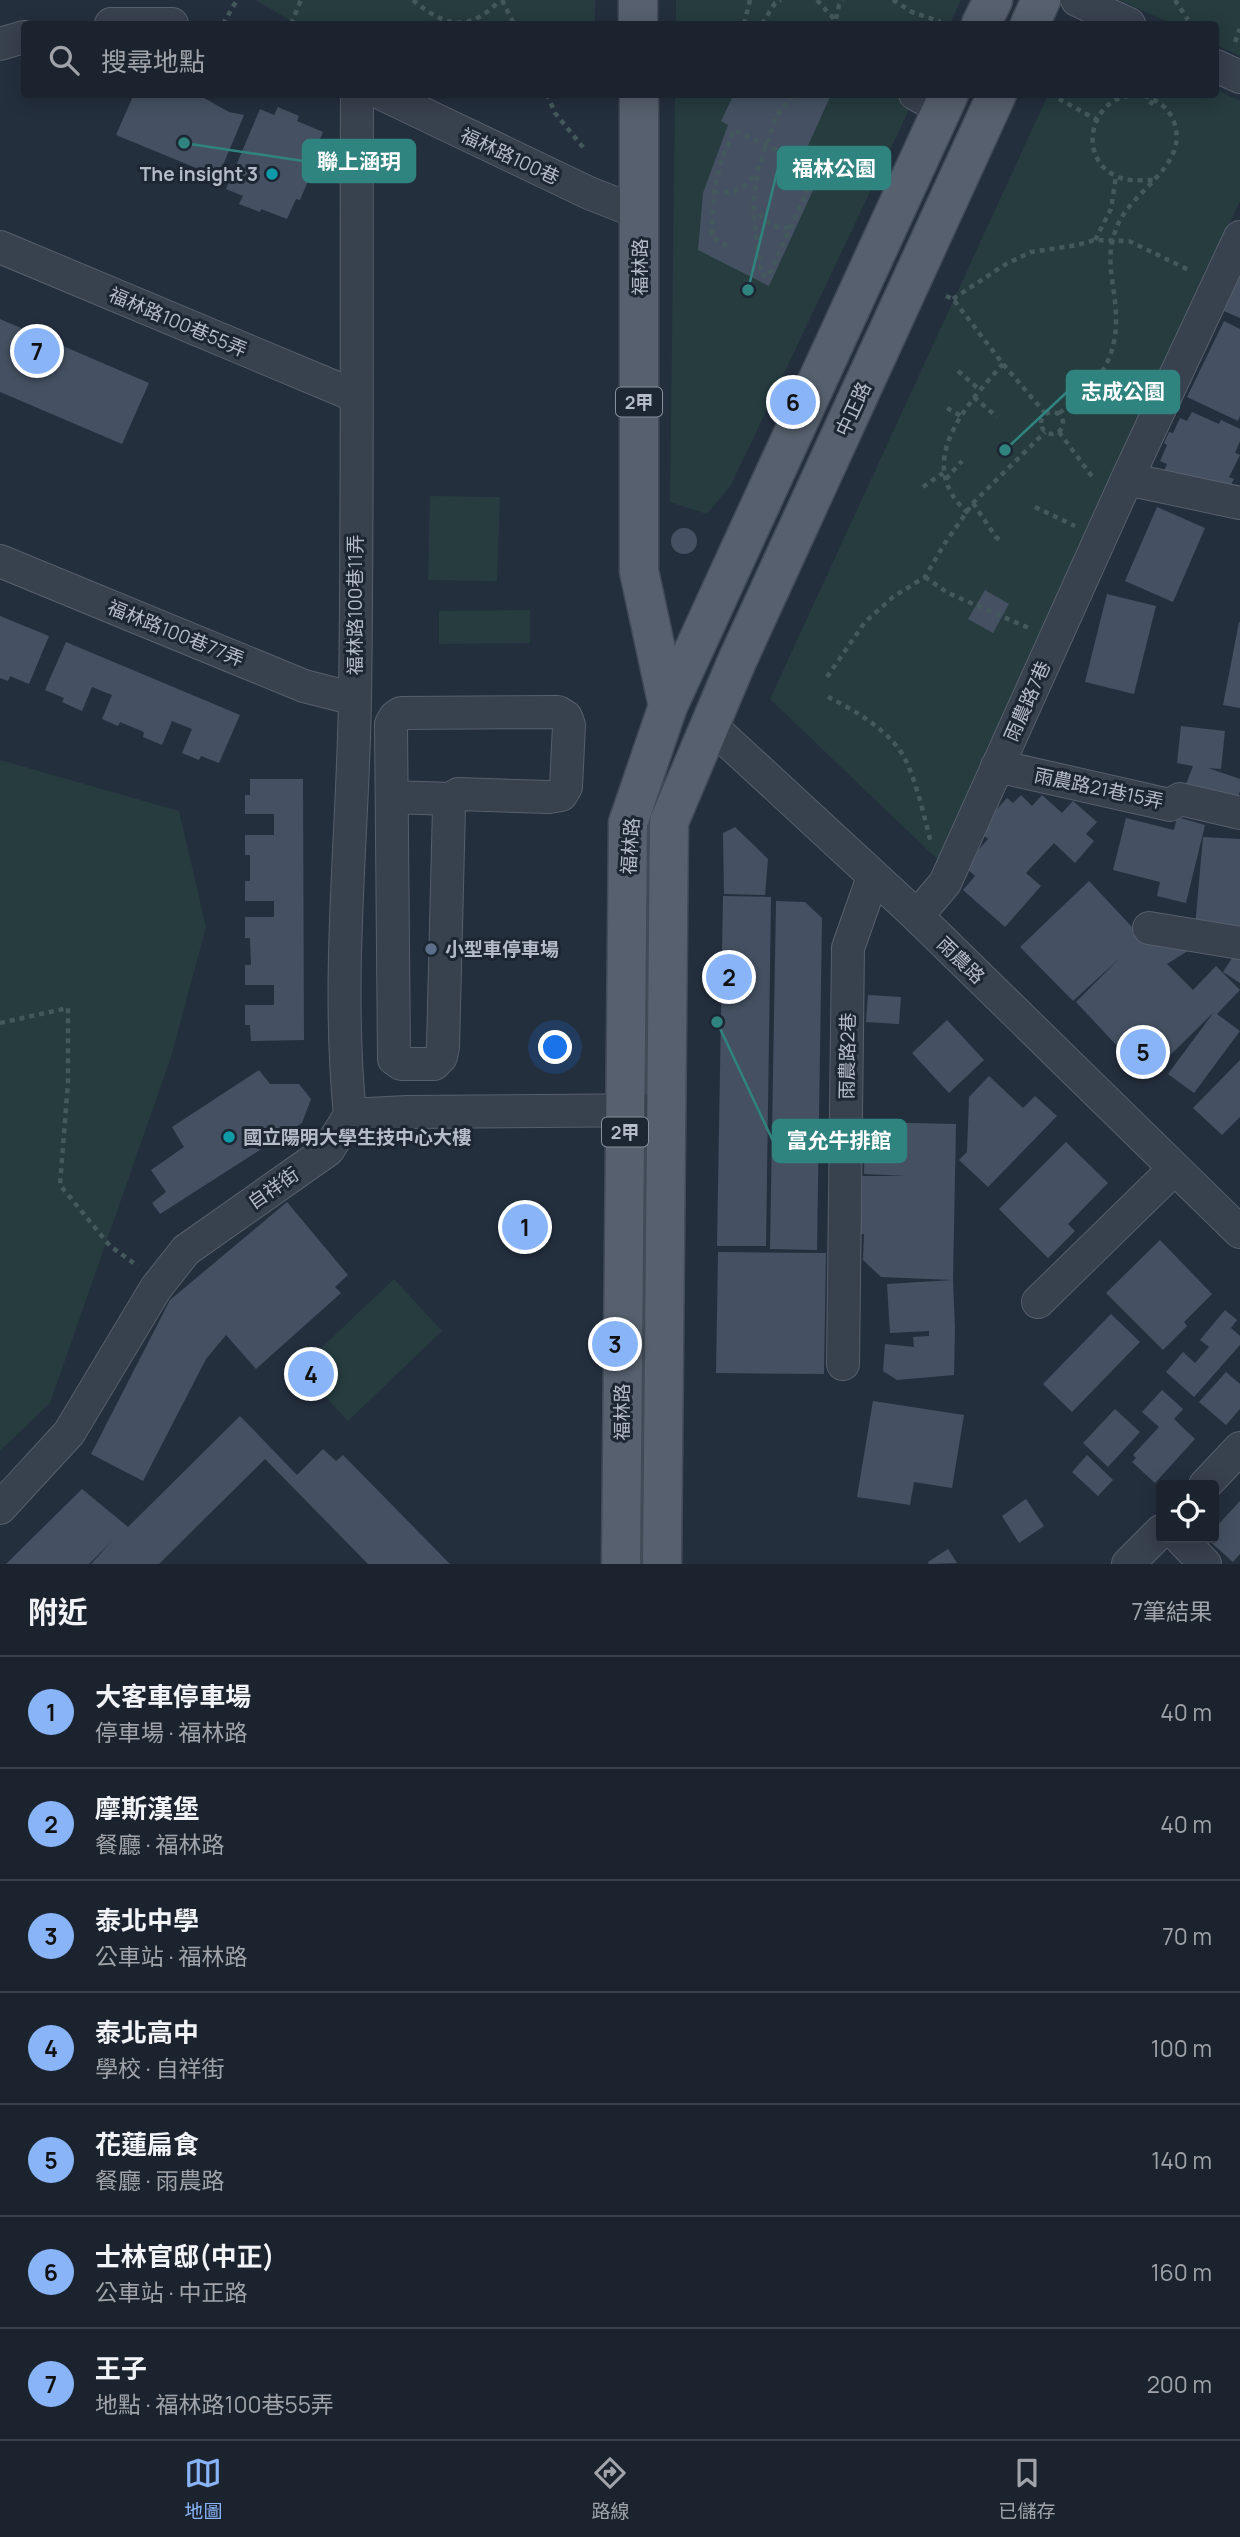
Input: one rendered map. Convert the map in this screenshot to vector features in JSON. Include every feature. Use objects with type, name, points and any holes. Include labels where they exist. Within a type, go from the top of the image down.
[{"type":"main road","points":[[638,0],[638,21]]},
{"type":"main road","points":[[982,21],[993,0]]},
{"type":"main road","points":[[1031,21],[1041,0]]},
{"type":"main road","name":"福林路","points":[[621,1564],[628,823],[668,706],[639,570],[639,98]]},
{"type":"main road","name":"中正路","points":[[709,724],[995,98]]},
{"type":"main road","points":[[668,706],[936,99]]},
{"type":"main road","name":"雨農路","points":[[668,706],[709,724]]},
{"type":"main road","name":"福林路","points":[[662,1564],[669,822],[709,724]]},
{"type":"street","points":[[1077,0],[1122,21]]},
{"type":"street","points":[[0,44],[21,38]]},
{"type":"street","points":[[1219,68],[1240,78]]},
{"type":"street","name":"福林路100巷11弄","points":[[349,1115],[344,1058],[344,984],[355,699],[357,98]]},
{"type":"street","name":"福林路100巷","points":[[390,98],[589,193],[640,213]]},
{"type":"street","name":"雨農路7巷","points":[[916,916],[945,883],[1240,237]]},
{"type":"street","name":"福林路100巷55弄","points":[[0,247],[356,396]]},
{"type":"street","points":[[1128,479],[1240,503]]},
{"type":"street","name":"福林路100巷77弄","points":[[0,561],[304,686],[355,699]]},
{"type":"street","points":[[393,797],[451,799],[458,794],[549,797],[561,795],[566,787],[569,725],[566,717],[558,712],[401,713],[391,724],[394,1059],[401,1064],[434,1064],[441,1058],[451,799]]},
{"type":"street","name":"雨農路","points":[[709,724],[916,916],[1240,1232]]},
{"type":"street","name":"雨農路21巷15弄","points":[[997,766],[1170,805],[1180,799],[1240,813]]},
{"type":"street","name":"雨農路2巷","points":[[844,1364],[848,948],[873,877]]},
{"type":"street","points":[[1149,928],[1240,943]]},
{"type":"street","points":[[344,984],[394,984]]},
{"type":"street","points":[[349,1115],[666,1110]]},
{"type":"street","name":"自祥街","points":[[0,1508],[69,1433],[156,1288],[186,1250],[328,1150],[349,1115]]},
{"type":"street","points":[[1038,1302],[1174,1169]]},
{"type":"street","points":[[1210,1480],[1240,1448]]},
{"type":"street","points":[[1128,1564],[1156,1536]]},
{"type":"street","points":[[1185,1543],[1205,1564]]},
{"type":"path","points":[[225,21],[237,0]]},
{"type":"path","points":[[292,21],[302,0]]},
{"type":"path","points":[[413,0],[436,18],[444,21]]},
{"type":"path","points":[[464,21],[489,11],[501,0],[512,21]]},
{"type":"path","points":[[745,21],[750,0]]},
{"type":"path","points":[[764,21],[774,1],[781,0]]},
{"type":"path","points":[[817,0],[834,21]]},
{"type":"path","points":[[835,21],[843,0]]},
{"type":"path","points":[[893,0],[912,12],[938,21]]},
{"type":"path","points":[[1175,0],[1188,20]]},
{"type":"path","points":[[1235,41],[1240,29]]},
{"type":"path","points":[[549,98],[555,113],[586,151]]},
{"type":"path","points":[[727,246],[712,237],[714,192],[721,162],[734,130],[766,144],[817,169],[768,277],[761,274],[754,207],[758,169],[766,144],[776,117],[791,98]]},
{"type":"path","points":[[1058,98],[1098,121]]},
{"type":"path","points":[[1121,98],[1104,108],[1092,132],[1092,146],[1105,169],[1116,176],[1129,180],[1153,180]]},
{"type":"path","points":[[1059,413],[1085,394],[1108,362],[1115,342],[1116,304],[1109,265],[1117,225],[1130,205],[1165,168],[1173,157],[1177,144],[1177,130],[1172,118],[1164,107],[1154,100]]},
{"type":"path","points":[[714,192],[740,190],[750,182],[758,169]]},
{"type":"path","points":[[1095,240],[1111,209],[1116,176]]},
{"type":"path","points":[[754,207],[771,225],[790,227]]},
{"type":"path","points":[[953,299],[1006,264],[1031,252],[1095,240],[1129,241],[1198,275]]},
{"type":"path","points":[[946,296],[953,299],[1045,413]]},
{"type":"path","points":[[968,513],[953,500],[943,473],[943,457],[961,416],[1003,364]]},
{"type":"path","points":[[958,371],[980,390]]},
{"type":"path","points":[[974,397],[997,416]]},
{"type":"path","points":[[947,408],[961,416]]},
{"type":"path","points":[[1045,413],[1059,413],[1063,426],[1059,432],[1045,432],[1041,427],[1041,419],[1045,413]]},
{"type":"path","points":[[827,677],[865,622],[893,597],[925,577],[973,503],[1045,432]]},
{"type":"path","points":[[1059,432],[1094,479]]},
{"type":"path","points":[[946,480],[962,461]]},
{"type":"path","points":[[923,487],[943,473]]},
{"type":"path","points":[[973,503],[996,537],[1002,541]]},
{"type":"path","points":[[1035,506],[1076,526]]},
{"type":"path","points":[[925,577],[948,593],[1036,631]]},
{"type":"path","points":[[828,697],[860,713],[884,734],[906,761],[933,853]]},
{"type":"path","points":[[0,1023],[68,1008],[68,1082],[60,1185],[110,1247],[141,1268],[156,1288]]},
{"type":"green space","points":[[256,0],[595,0],[595,21],[291,21]]},
{"type":"green space","points":[[676,0],[961,0],[951,21],[676,21]]},
{"type":"green space","points":[[1119,0],[1240,0],[1240,56],[1219,46],[1219,21],[1165,21]]},
{"type":"green space","points":[[1219,91],[1240,101],[1240,201],[938,860],[770,699],[1047,98],[1219,98]]},
{"type":"green space","points":[[675,98],[915,98],[731,485],[707,514],[670,502]]},
{"type":"green space","points":[[430,496],[500,497],[497,581],[428,580]]},
{"type":"green space","points":[[530,610],[530,643],[439,644],[439,611]]},
{"type":"green space","points":[[0,760],[179,811],[206,927],[171,1057],[50,1403],[0,1451]]},
{"type":"green space","points":[[394,1279],[442,1331],[348,1421],[299,1369]]},
{"type":"building","points":[[132,98],[204,98],[229,112],[244,115],[218,177],[116,135]]},
{"type":"building","points":[[732,98],[830,98],[806,150],[827,160],[769,286],[698,250],[703,193],[728,125],[721,121]]},
{"type":"building","name":"The insight 3","points":[[278,107],[299,116],[297,121],[323,132],[312,158],[317,160],[300,200],[296,199],[287,219],[239,204],[243,196],[226,189],[260,109],[274,115]]},
{"type":"building","points":[[1240,276],[1240,318],[1224,311]]},
{"type":"building","points":[[0,319],[149,383],[122,444],[0,392]]},
{"type":"building","points":[[1224,321],[1240,329],[1238,421],[1187,397]]},
{"type":"building","points":[[1192,412],[1219,424],[1221,420],[1240,429],[1240,441],[1235,453],[1240,455],[1229,477],[1234,479],[1225,497],[1162,475],[1167,464],[1160,461],[1169,432],[1173,433],[1180,418],[1187,421]]},
{"type":"building","points":[[1157,507],[1205,528],[1173,602],[1125,581]]},
{"type":"building","points":[[684,528],[693,532],[697,541],[693,550],[684,554],[675,550],[671,541],[675,532]]},
{"type":"building","points":[[985,590],[1009,604],[993,633],[968,619]]},
{"type":"building","points":[[1107,594],[1156,606],[1134,694],[1085,682]]},
{"type":"building","points":[[0,616],[49,636],[29,684],[10,676],[8,681],[0,678]]},
{"type":"building","points":[[1240,622],[1240,708],[1223,705]]},
{"type":"building","points":[[66,642],[240,715],[219,763],[201,756],[199,760],[182,753],[192,729],[172,721],[162,745],[143,737],[144,732],[120,722],[118,726],[102,719],[112,695],[92,687],[82,711],[62,702],[64,698],[45,690]]},
{"type":"building","points":[[1181,726],[1225,731],[1221,769],[1208,768],[1240,779],[1240,791],[1233,811],[1183,792],[1193,766],[1177,763]]},
{"type":"building","points":[[250,779],[303,779],[304,1040],[251,1041],[250,1025],[245,1025],[245,1005],[274,1005],[274,985],[245,985],[245,965],[251,965],[250,938],[245,938],[245,917],[274,917],[274,901],[245,901],[245,881],[250,881],[250,855],[245,855],[245,835],[274,835],[274,814],[245,814],[245,795],[250,795]]},
{"type":"building","points":[[1021,795],[1032,806],[1042,795],[1062,813],[1073,801],[1097,822],[1086,834],[1094,841],[1075,863],[1054,843],[1026,873],[1041,886],[1005,927],[963,890],[975,876],[964,866],[988,839],[980,832],[992,819],[990,817],[1007,798],[1013,803]]},
{"type":"building","points":[[1177,817],[1205,825],[1186,903],[1157,896],[1160,882],[1113,870],[1126,818],[1174,830]]},
{"type":"building","points":[[735,827],[768,859],[765,895],[724,894],[723,833]]},
{"type":"building","points":[[1203,837],[1240,839],[1240,931],[1195,927]]},
{"type":"building","points":[[1089,881],[1146,942],[1199,944],[1167,964],[1193,990],[1216,966],[1240,990],[1217,1014],[1240,1031],[1194,1093],[1168,1074],[1214,1012],[1147,1078],[1076,1002],[1120,958],[1073,1001],[1020,947]]},
{"type":"building","points":[[723,896],[771,897],[766,1246],[717,1246]]},
{"type":"building","points":[[776,901],[805,902],[822,918],[817,1250],[770,1249]]},
{"type":"building","points":[[1240,946],[1240,983],[1223,972]]},
{"type":"building","points":[[868,995],[901,997],[899,1024],[866,1022]]},
{"type":"building","points":[[947,1020],[984,1060],[949,1093],[912,1053]]},
{"type":"building","points":[[1240,1060],[1240,1117],[1222,1135],[1193,1108]]},
{"type":"building","name":"國立陽明大學生技中心大樓","points":[[259,1070],[270,1084],[299,1084],[311,1099],[302,1123],[160,1214],[152,1203],[166,1192],[151,1170],[184,1147],[172,1127]]},
{"type":"building","points":[[989,1076],[1023,1108],[1035,1096],[1057,1116],[988,1187],[959,1160],[967,1152],[969,1097]]},
{"type":"building","points":[[865,1122],[956,1124],[953,1280],[881,1277],[863,1260],[864,1234],[858,1234],[858,1176],[907,1176],[864,1174]]},
{"type":"building","points":[[1066,1142],[1108,1183],[1068,1224],[1075,1231],[1048,1258],[999,1209]]},
{"type":"building","points":[[287,1202],[348,1275],[335,1287],[341,1293],[256,1369],[226,1335],[206,1359],[143,1481],[91,1454],[170,1300]]},
{"type":"building","points":[[1160,1240],[1212,1294],[1184,1322],[1187,1326],[1163,1350],[1106,1293]]},
{"type":"building","points":[[718,1252],[826,1253],[824,1374],[716,1373]]},
{"type":"building","points":[[953,1280],[954,1375],[897,1380],[883,1371],[885,1344],[914,1347],[913,1337],[929,1336],[929,1331],[890,1333],[887,1284]]},
{"type":"building","points":[[1225,1310],[1237,1320],[1231,1328],[1240,1336],[1240,1345],[1194,1397],[1166,1372],[1183,1352],[1195,1363],[1209,1347],[1200,1340]]},
{"type":"building","points":[[1111,1314],[1140,1342],[1072,1412],[1043,1384]]},
{"type":"building","points":[[1226,1372],[1240,1384],[1240,1409],[1226,1425],[1199,1402]]},
{"type":"building","points":[[1162,1390],[1183,1409],[1174,1419],[1195,1439],[1155,1483],[1132,1462],[1136,1458],[1133,1455],[1159,1427],[1142,1412]]},
{"type":"building","points":[[873,1401],[964,1415],[952,1488],[914,1482],[910,1505],[857,1497]]},
{"type":"building","points":[[1115,1409],[1140,1432],[1108,1467],[1083,1443]]},
{"type":"building","points":[[240,1416],[297,1475],[323,1449],[336,1461],[343,1455],[450,1564],[368,1564],[265,1459],[159,1564],[91,1564],[113,1540],[89,1564],[6,1564],[82,1489],[128,1527]]},
{"type":"building","points":[[1087,1455],[1113,1480],[1098,1496],[1072,1472]]},
{"type":"building","points":[[1026,1499],[1044,1526],[1019,1543],[1002,1516]]},
{"type":"building","points":[[1240,1501],[1240,1554],[1233,1562],[1212,1543],[1219,1543],[1219,1524]]},
{"type":"building","points":[[948,1549],[957,1563],[929,1564],[928,1562]]},
{"type":"place","name":"聯上涵玥","points":[[184,143]]},
{"type":"place","name":"The insight 3","points":[[272,174]]},
{"type":"place","name":"福林公園","points":[[748,290]]},
{"type":"place","name":"王子","points":[[37,351]]},
{"type":"place","name":"士林官邸(中正)","points":[[793,402]]},
{"type":"place","name":"志成公園","points":[[1005,450]]},
{"type":"place","name":"小型車停車場","points":[[431,949]]},
{"type":"place","name":"摩斯漢堡","points":[[729,977]]},
{"type":"place","name":"富允牛排館","points":[[717,1022]]},
{"type":"place","name":"花蓮扁食","points":[[1143,1052]]},
{"type":"place","name":"國立陽明大學生技中心大樓","points":[[229,1137]]},
{"type":"place","name":"大客車停車場","points":[[525,1227]]},
{"type":"place","name":"泰北中學","points":[[615,1344]]},
{"type":"place","name":"泰北高中","points":[[311,1374]]}]
